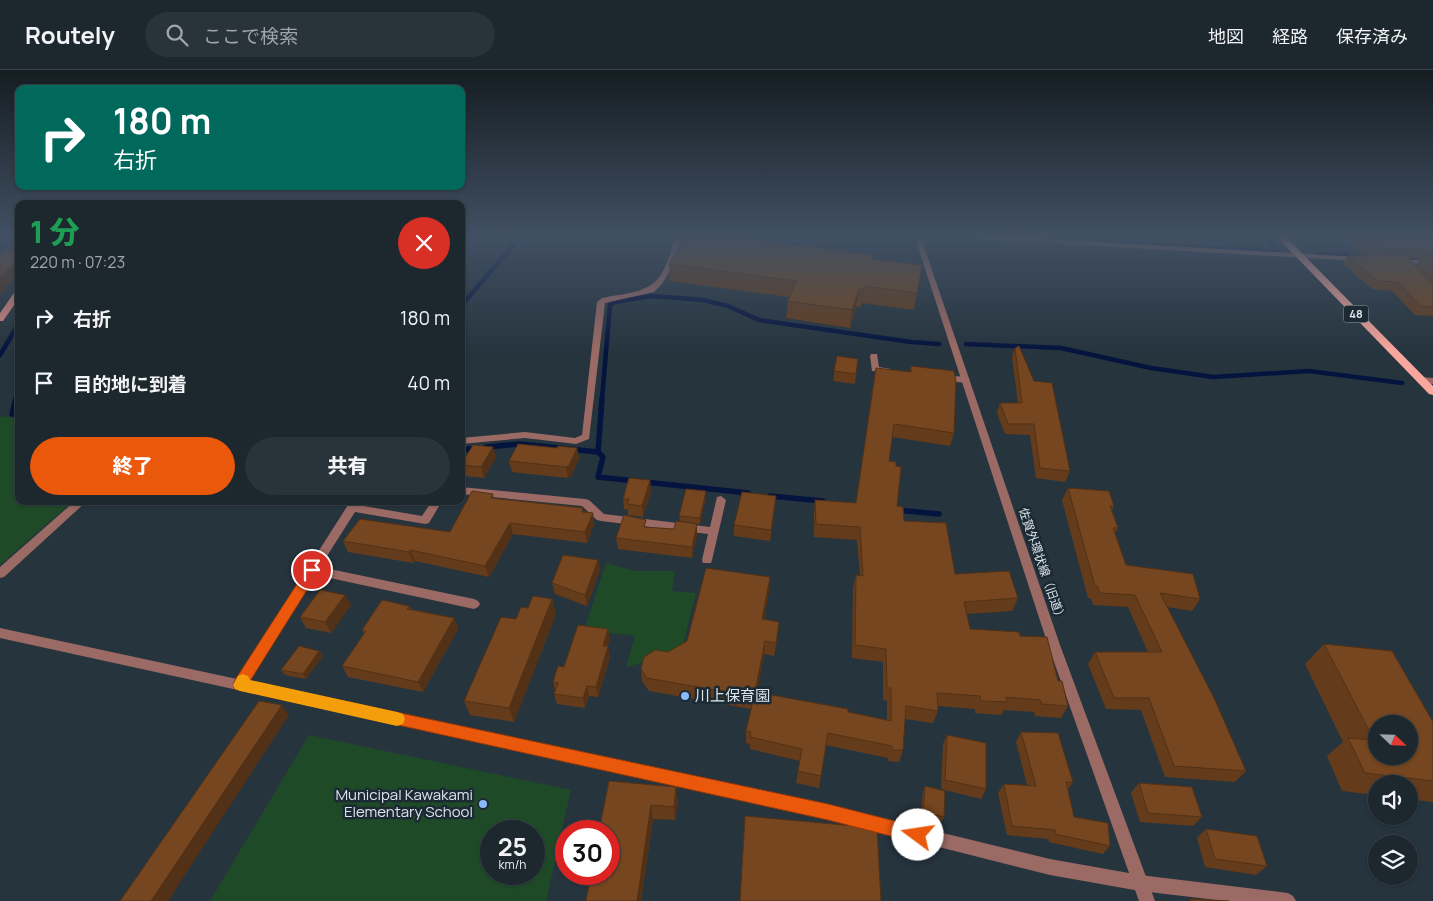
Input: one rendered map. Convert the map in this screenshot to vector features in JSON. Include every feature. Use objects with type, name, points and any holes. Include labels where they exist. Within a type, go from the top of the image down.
[{"type":"main road","name":"48","points":[[1317,274],[1433,392]]},
{"type":"main road","points":[[0,318],[15,297]]},
{"type":"street","points":[[465,441],[525,435],[576,441],[586,437],[601,302],[651,290],[658,286],[665,274]]},
{"type":"street","name":"佐賀外環状線（旧道）","points":[[930,274],[1054,645],[1147,901]]},
{"type":"street","points":[[874,356],[875,370],[902,373]]},
{"type":"street","points":[[930,376],[966,380]]},
{"type":"street","points":[[1421,380],[1433,381]]},
{"type":"street","points":[[465,490],[584,503],[601,517],[713,531]]},
{"type":"street","points":[[707,560],[721,500]]},
{"type":"street","points":[[0,574],[78,505]]},
{"type":"street","points":[[240,685],[352,508],[425,520],[434,505]]},
{"type":"street","points":[[312,570],[474,604]]},
{"type":"street","points":[[0,633],[828,812],[1050,867],[1140,883],[1288,901]]},
{"type":"green space","points":[[0,416],[15,418],[15,505],[68,505],[0,565]]},
{"type":"green space","points":[[606,563],[635,571],[675,571],[672,591],[696,593],[681,653],[626,667],[635,636],[584,630]]},
{"type":"green space","points":[[309,735],[571,790],[564,820],[555,820],[555,861],[546,901],[210,901]]},
{"type":"building","points":[[742,274],[920,274],[917,293],[864,286],[863,290],[859,289],[852,310],[788,301],[796,281]]},
{"type":"building","points":[[1369,274],[1423,274],[1433,285],[1433,307],[1421,306],[1398,282],[1378,281]]},
{"type":"building","points":[[1019,346],[1034,381],[1052,383],[1070,471],[1040,468],[1034,424],[1008,424],[1000,403],[1022,403],[1015,348]]},
{"type":"building","points":[[837,356],[858,359],[856,374],[834,371]]},
{"type":"building","points":[[911,366],[954,371],[956,381],[954,433],[894,424],[889,461],[896,462],[896,466],[901,467],[897,506],[903,507],[904,521],[946,523],[955,574],[1009,571],[1018,598],[964,602],[970,629],[1019,632],[1020,636],[1047,637],[1058,681],[1062,681],[1068,706],[1042,704],[1040,700],[1006,697],[1007,702],[981,701],[980,696],[937,693],[938,711],[906,706],[903,750],[892,750],[892,746],[828,733],[821,776],[798,771],[802,749],[750,737],[751,732],[746,731],[754,697],[647,678],[641,669],[644,657],[655,650],[668,652],[687,641],[706,568],[770,577],[762,619],[779,622],[776,643],[765,641],[755,692],[848,709],[848,712],[891,721],[891,688],[887,688],[886,649],[855,645],[856,575],[863,576],[860,527],[816,524],[815,500],[856,503],[876,368],[911,372]]},
{"type":"building","points":[[518,444],[577,448],[569,466],[566,467],[509,461]]},
{"type":"building","points":[[473,445],[493,447],[481,467],[465,465],[465,458]]},
{"type":"building","points":[[629,478],[650,480],[642,506],[627,504],[629,499],[623,499]]},
{"type":"building","points":[[1068,488],[1109,491],[1114,506],[1110,506],[1118,528],[1113,528],[1126,565],[1193,574],[1200,599],[1160,593],[1215,700],[1246,771],[1174,766],[1149,698],[1114,698],[1095,652],[1162,652],[1135,595],[1100,593],[1097,586],[1095,586]]},
{"type":"building","points":[[686,489],[706,491],[700,518],[679,516]]},
{"type":"building","points":[[472,491],[493,494],[491,498],[583,508],[582,512],[593,513],[585,532],[510,523],[485,566],[410,550],[409,552],[343,541],[360,519],[450,532]]},
{"type":"building","points":[[742,492],[776,496],[771,530],[734,525]]},
{"type":"building","points":[[624,515],[646,520],[644,527],[674,529],[676,521],[697,524],[692,547],[616,538]]},
{"type":"building","points":[[563,555],[598,560],[585,595],[552,583]]},
{"type":"building","points":[[320,590],[345,595],[325,622],[300,617]]},
{"type":"building","points":[[533,596],[552,599],[509,708],[464,701],[501,617],[516,619],[521,607],[528,608]]},
{"type":"building","points":[[382,600],[409,606],[407,609],[454,618],[418,682],[342,666],[366,631],[362,630]]},
{"type":"building","points":[[578,625],[608,629],[603,646],[608,646],[596,687],[587,686],[583,698],[554,694],[558,683],[553,682],[558,666],[564,667]]},
{"type":"building","points":[[1324,644],[1392,651],[1433,722],[1433,781],[1418,779],[1418,775],[1365,773],[1348,738],[1368,740],[1368,765],[1418,765],[1418,715],[1368,715],[1368,728]]},
{"type":"building","points":[[299,646],[319,651],[303,674],[281,670]]},
{"type":"building","points":[[259,701],[282,705],[151,901],[120,901]]},
{"type":"building","points":[[1021,732],[1058,733],[1073,782],[1066,782],[1074,817],[1108,823],[1110,846],[1055,834],[1055,830],[1012,826],[1004,784],[1036,786]]},
{"type":"building","points":[[947,735],[986,743],[986,789],[945,780]]},
{"type":"building","points":[[609,781],[676,787],[674,807],[651,805],[637,901],[586,901],[589,885],[620,885],[620,820],[601,820]]},
{"type":"building","points":[[1139,783],[1192,787],[1202,817],[1148,813]]},
{"type":"building","points":[[925,786],[945,791],[944,817],[923,812]]},
{"type":"building","points":[[745,816],[877,828],[881,901],[740,901]]},
{"type":"building","points":[[1206,829],[1257,836],[1267,866],[1215,859]]},
{"type":"building","points":[[1190,899],[1229,901],[1191,901]]},
{"type":"waterway","points":[[465,301],[489,274]]},
{"type":"waterway","points":[[602,399],[610,305],[615,302],[652,296],[703,300],[728,306],[759,320],[911,342],[939,344]]},
{"type":"waterway","points":[[0,355],[15,330]]},
{"type":"waterway","points":[[966,344],[1061,348],[1151,368],[1213,377],[1309,371],[1402,383]]},
{"type":"waterway","points":[[598,452],[602,398]]},
{"type":"waterway","points":[[15,402],[12,414],[15,414]]},
{"type":"waterway","points":[[486,447],[520,444],[598,452]]},
{"type":"waterway","points":[[465,450],[477,448]]},
{"type":"waterway","points":[[598,452],[603,457],[598,477],[748,493]]},
{"type":"waterway","points":[[770,496],[823,501]]},
{"type":"waterway","points":[[896,510],[939,514]]},
{"type":"slow traffic","points":[[243,680],[240,685],[397,719]]},
{"type":"place","name":"川上保育園","points":[[685,696]]},
{"type":"place","name":"Municipal Kawakami Elementary School","points":[[483,804]]},
{"type":"route","points":[[312,570],[240,685],[828,812],[918,835]]}]
